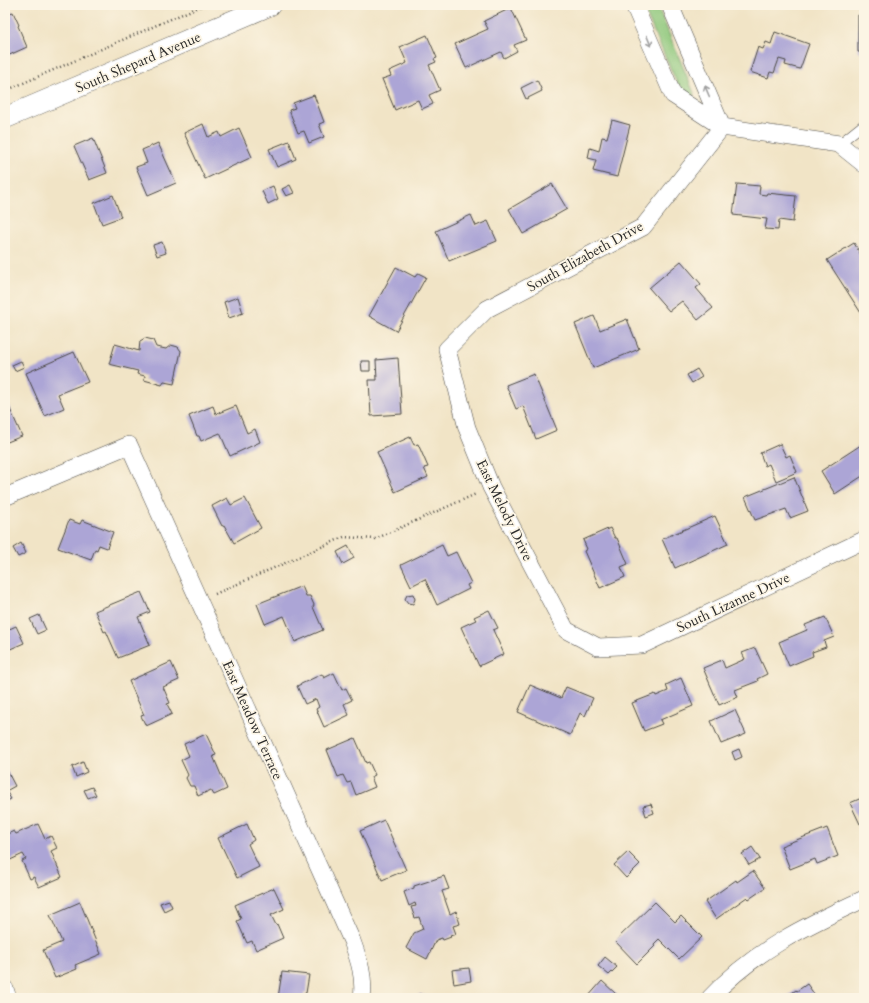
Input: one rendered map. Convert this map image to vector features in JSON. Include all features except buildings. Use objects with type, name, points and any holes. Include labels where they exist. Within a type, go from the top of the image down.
[{"type":"street","name":"South Shepard Avenue","points":[[5,118],[270,5]]},
{"type":"street","points":[[634,5],[673,95],[722,127],[839,144],[864,164]]},
{"type":"street","points":[[670,5],[722,127]]},
{"type":"street","name":"South Elizabeth Drive","points":[[447,349],[487,309],[643,227],[722,127]]},
{"type":"street","name":"East Melody Drive","points":[[447,349],[467,428],[491,487],[566,630],[598,647]]},
{"type":"street","name":"East Meadow Terrace","points":[[5,497],[129,445],[352,941],[360,964],[363,988],[362,998]]},
{"type":"street","name":"South Lizanne Drive","points":[[598,647],[642,645],[864,540]]},
{"type":"street","points":[[710,998],[723,984],[756,957],[779,941],[808,925],[864,899]]},
{"type":"street","points":[[5,989],[8,998]]},
{"type":"lane","points":[[839,144],[864,124]]},
{"type":"path","points":[[5,91],[203,5]]},
{"type":"path","points":[[200,601],[344,537],[375,539],[491,487]]},
{"type":"green space","points":[[642,5],[657,5],[694,93],[693,97],[688,96],[677,83]]}]
